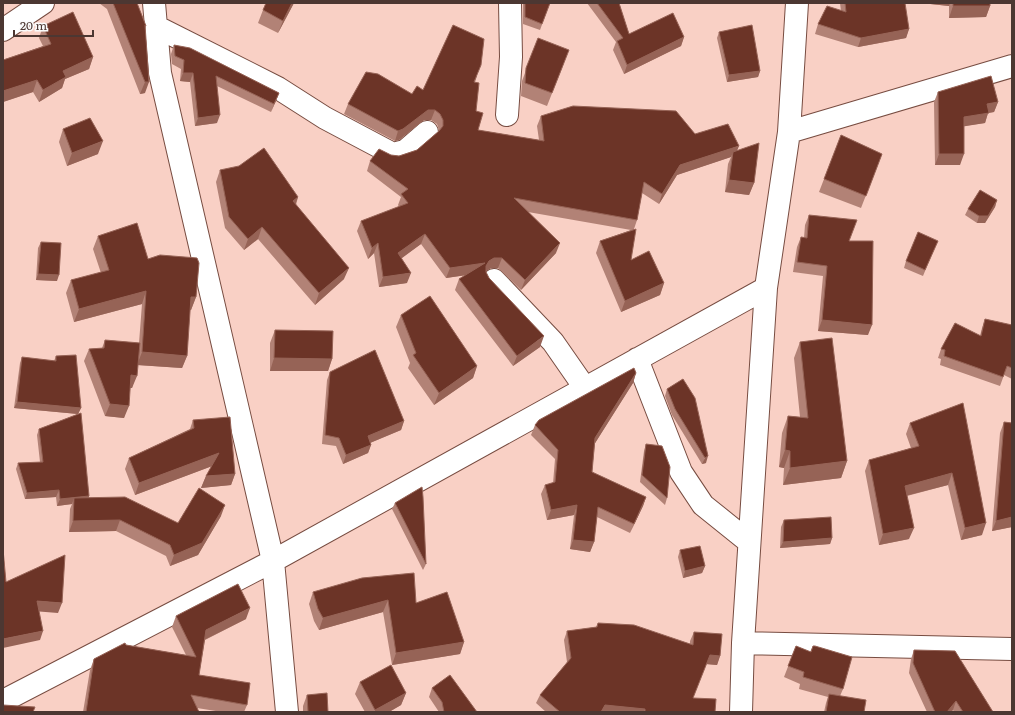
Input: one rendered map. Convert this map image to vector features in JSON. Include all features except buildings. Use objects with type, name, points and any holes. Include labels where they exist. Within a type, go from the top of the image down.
[{"type":"street","points":[[3,30],[43,3]]},
{"type":"street","points":[[154,3],[160,73],[273,561],[287,712]]},
{"type":"street","points":[[507,115],[511,57],[510,3]]},
{"type":"street","points":[[742,712],[743,643],[766,288],[789,132],[796,3]]},
{"type":"street","points":[[157,27],[278,88],[325,118],[392,154],[405,151],[427,132]]},
{"type":"street","points":[[789,132],[1012,66]]},
{"type":"street","points":[[494,280],[554,342],[585,388]]},
{"type":"street","points":[[3,701],[273,561],[766,288]]},
{"type":"street","points":[[637,359],[681,472],[703,505],[749,542]]},
{"type":"street","points":[[743,643],[1012,649]]}]
